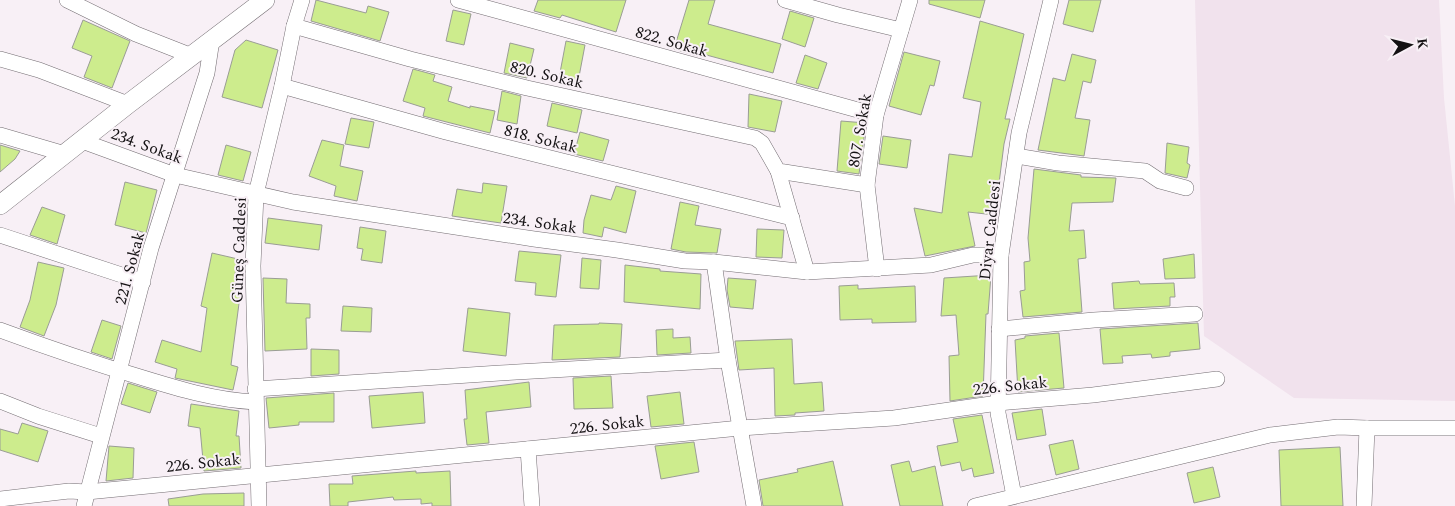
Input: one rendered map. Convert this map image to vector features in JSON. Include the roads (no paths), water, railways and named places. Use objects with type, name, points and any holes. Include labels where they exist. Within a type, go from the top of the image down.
[{"type":"main road","points":[[5,196],[65,154],[264,0]]},
{"type":"street","points":[[67,0],[136,34],[192,56]]},
{"type":"street","name":"Güneş Caddesi","points":[[259,506],[253,266],[256,194],[282,86],[294,26],[302,0]]},
{"type":"street","name":"822. Sokak","points":[[458,0],[876,115]]},
{"type":"street","points":[[785,0],[901,30]]},
{"type":"street","name":"807. Sokak","points":[[877,269],[867,185],[876,115],[910,0]]},
{"type":"street","name":"Diyar Caddesi","points":[[1014,496],[998,412],[1001,255],[1020,133],[1051,0]]},
{"type":"street","name":"820. Sokak","points":[[294,26],[410,59],[491,79],[755,138],[762,143],[778,171],[807,272]]},
{"type":"street","name":"221. Sokak","points":[[85,499],[151,248],[207,73],[212,40]]},
{"type":"street","points":[[0,58],[39,70],[128,104]]},
{"type":"street","name":"818. Sokak","points":[[282,86],[455,134],[792,218]]},
{"type":"street","points":[[0,135],[65,154]]},
{"type":"street","name":"234. Sokak","points":[[82,141],[175,175],[293,202],[617,250],[685,262],[714,262],[807,272],[931,265],[973,255],[1001,255]]},
{"type":"street","points":[[1016,156],[1058,164],[1145,172],[1160,181],[1186,188]]},
{"type":"street","points":[[778,171],[867,185]]},
{"type":"street","points":[[0,235],[143,282]]},
{"type":"street","points":[[714,262],[728,360],[754,506]]},
{"type":"street","points":[[999,329],[1094,320],[1195,314]]},
{"type":"street","points":[[0,330],[48,348],[195,394],[234,401],[255,396],[500,372],[728,360]]},
{"type":"street","name":"226. Sokak","points":[[0,499],[69,491],[85,499],[257,474],[740,428],[894,418],[998,403],[1092,395],[1216,379]]},
{"type":"street","points":[[0,401],[38,416],[101,436]]},
{"type":"street","points":[[975,506],[1270,435],[1338,427],[1455,428]]},
{"type":"street","points":[[1364,506],[1367,428]]},
{"type":"street","points":[[528,449],[532,506]]}]
